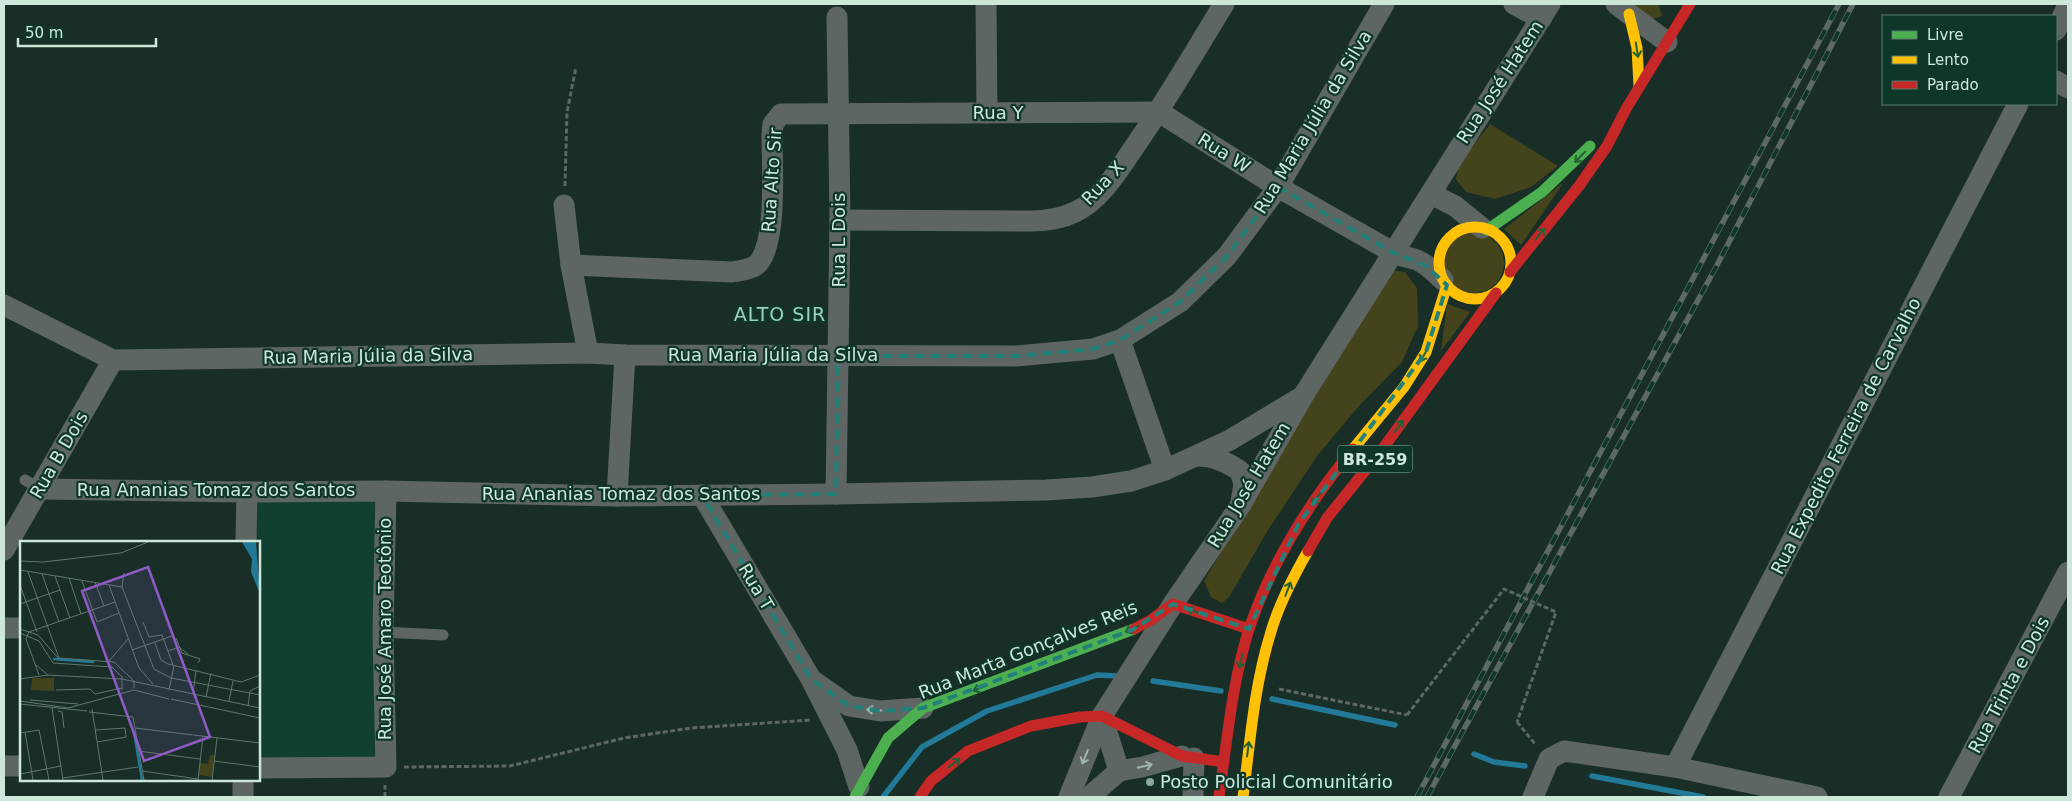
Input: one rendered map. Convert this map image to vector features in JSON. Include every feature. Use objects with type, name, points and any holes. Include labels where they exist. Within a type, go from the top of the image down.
[{"type":"main road","name":"BR-259","points":[[1243,797],[1251,725],[1258,685],[1270,634],[1293,577],[1327,518],[1381,451],[1496,292],[1504,284],[1510,272],[1579,186],[1607,146],[1639,86],[1667,42],[1685,6]]},
{"type":"main road","points":[[1623,9],[1637,48],[1639,86]]},
{"type":"main road","name":"BR-259","points":[[1219,797],[1234,693],[1249,629],[1276,565],[1300,523],[1344,460],[1404,387],[1426,352],[1445,283],[1439,270],[1439,258],[1443,247],[1449,237],[1470,227],[1474,217],[1520,208],[1544,191],[1560,178],[1626,109]]},
{"type":"main road","points":[[1502,206],[1544,191]]},
{"type":"main road","points":[[1474,217],[1504,242],[1511,262],[1510,272]]},
{"type":"main road","points":[[1445,283],[1454,293],[1475,299],[1486,298],[1496,292]]},
{"type":"main road","points":[[1173,604],[1249,629]]},
{"type":"main road","name":"Rua Marta Gonçalves Reis","points":[[857,792],[888,738],[923,708],[1132,630],[1151,620],[1173,604]]},
{"type":"main road","points":[[920,797],[931,781],[968,751],[1031,726],[1064,719],[1102,716],[1188,757],[1224,762]]},
{"type":"street","points":[[986,4],[987,113]]},
{"type":"street","name":"Rua X","points":[[840,220],[1030,221],[1051,220],[1076,212],[1098,194],[1119,170],[1158,112],[1224,4]]},
{"type":"street","name":"Rua Maria Júlia da Silva","points":[[4,305],[113,360],[588,353],[625,355],[1016,356],[1093,349],[1120,340],[1145,326],[1186,296],[1227,256],[1278,187],[1384,4]]},
{"type":"street","points":[[1514,4],[1546,11]]},
{"type":"street","points":[[2057,28],[2068,5]]},
{"type":"street","points":[[1623,9],[1667,42]]},
{"type":"street","name":"Rua José Hatem","points":[[1069,797],[1102,716],[1173,604],[1240,506],[1303,396],[1546,11]]},
{"type":"street","name":"Rua L Dois","points":[[836,494],[840,220],[837,16]]},
{"type":"street","points":[[2057,82],[2068,88]]},
{"type":"street","name":"Rua Expedito Ferreira de Carvalho","points":[[1675,767],[2017,105]]},
{"type":"street","name":"Rua Y","points":[[838,113],[1158,112]]},
{"type":"street","name":"Rua W","points":[[1158,112],[1278,187],[1394,253]]},
{"type":"street","name":"Rua Alto Sir","points":[[571,266],[732,272],[751,268],[760,262],[770,229],[773,124],[782,114],[838,113]]},
{"type":"street","name":"Rua José Hatem","points":[[1450,161],[1446,183],[1474,217]]},
{"type":"street","points":[[1432,194],[1474,217]]},
{"type":"street","points":[[564,204],[571,266],[588,353]]},
{"type":"street","points":[[1394,253],[1425,265],[1445,283]]},
{"type":"street","points":[[1120,340],[1166,470]]},
{"type":"street","points":[[617,496],[625,355]]},
{"type":"street","name":"Rua B Dois","points":[[4,550],[33,484],[113,360]]},
{"type":"street","name":"Rua Ananias Tomaz dos Santos","points":[[33,484],[247,492],[386,491],[617,496],[836,494],[1046,490],[1092,487],[1131,481],[1166,470],[1230,440],[1303,396]]},
{"type":"street","points":[[1196,456],[1208,456],[1226,461],[1240,471],[1244,484],[1240,506]]},
{"type":"street","name":"Rua José Amaro Teotônio","points":[[386,491],[383,632],[386,767]]},
{"type":"street","points":[[246,541],[247,492]]},
{"type":"street","name":"Rua T","points":[[702,494],[811,679],[848,750],[857,792]]},
{"type":"street","name":"Rua Trinta e Dois","points":[[1949,797],[2068,572]]},
{"type":"street","points":[[4,628],[20,628]]},
{"type":"street","name":"Rua T","points":[[811,679],[849,706],[880,711],[923,708]]},
{"type":"street","points":[[1102,716],[1119,771]]},
{"type":"street","points":[[1533,797],[1548,759],[1556,753],[1569,751],[1675,767],[1817,797]]},
{"type":"street","points":[[1089,797],[1119,771],[1188,757],[1193,797]]},
{"type":"street","points":[[4,766],[20,766]]},
{"type":"street","points":[[260,768],[386,767]]},
{"type":"street","points":[[243,781],[243,797]]},
{"type":"lane","points":[[383,632],[443,635]]},
{"type":"path","points":[[564,204],[567,112],[576,67]]},
{"type":"path","points":[[1258,685],[1407,716],[1504,589],[1556,612],[1517,722],[1548,759]]},
{"type":"path","points":[[386,767],[510,766],[624,738],[691,728],[831,719]]},
{"type":"highlighted area","points":[[1278,187],[1394,253],[1425,265],[1447,285],[1426,352],[1299,523],[1249,629],[1173,604],[1132,630],[923,708],[880,711],[849,706],[811,679],[702,495],[836,494],[838,356],[1016,356],[1093,349],[1120,340],[1180,302],[1227,256]]},
{"type":"shaded area","points":[[1628,4],[1658,4],[1662,16],[1650,20]]},
{"type":"shaded area","points":[[1490,124],[1558,166],[1531,187],[1495,199],[1466,192],[1456,179],[1459,164]]},
{"type":"shaded area","points":[[1564,182],[1521,245],[1504,229]]},
{"type":"shaded area","points":[[1468,233],[1480,233],[1491,238],[1499,246],[1504,257],[1502,275],[1491,288],[1480,293],[1468,293],[1457,288],[1449,280],[1444,269],[1444,257],[1449,246],[1457,238]]},
{"type":"shaded area","points":[[1389,270],[1405,272],[1417,288],[1418,326],[1402,362],[1358,407],[1317,456],[1268,530],[1229,597],[1222,603],[1211,597],[1204,581]]},
{"type":"shaded area","points":[[1447,304],[1470,312],[1441,351]]},
{"type":"shaded area","points":[[386,491],[386,767],[260,768],[260,541],[246,541],[247,492]]},
{"type":"waterway","points":[[883,797],[922,747],[987,711],[1097,675],[1118,676]]},
{"type":"waterway","points":[[1153,681],[1221,691]]},
{"type":"waterway","points":[[1272,699],[1395,725]]},
{"type":"waterway","points":[[1474,754],[1494,762],[1525,766]]},
{"type":"waterway","points":[[1592,776],[1703,797]]},
{"type":"railway","points":[[1417,797],[1839,4]]},
{"type":"railway","points":[[1427,797],[1716,267],[1853,4]]},
{"type":"traffic: fast","points":[[1487,230],[1542,192],[1590,146]]},
{"type":"traffic: fast","points":[[855,797],[888,738],[923,708],[1134,629]]},
{"type":"traffic: slow","points":[[1629,14],[1637,48],[1639,86]]},
{"type":"traffic: slow","points":[[1475,227],[1495,233],[1505,243],[1511,263],[1505,283],[1495,293],[1475,299],[1455,293],[1445,283],[1439,263],[1445,243],[1455,233],[1475,227]]},
{"type":"traffic: slow","points":[[1353,449],[1404,387],[1426,352],[1447,285]]},
{"type":"traffic: slow","points":[[1243,797],[1253,715],[1260,675],[1273,624],[1291,581],[1308,551]]},
{"type":"traffic: jam","points":[[1510,272],[1579,186],[1607,146],[1626,109],[1690,4]]},
{"type":"traffic: jam","points":[[1308,551],[1327,518],[1381,451],[1496,293]]},
{"type":"traffic: jam","points":[[1219,797],[1238,670],[1249,629],[1258,605],[1268,581],[1293,534],[1322,490],[1353,449]]},
{"type":"traffic: jam","points":[[1134,629],[1151,620],[1173,604],[1249,629]]},
{"type":"traffic: jam","points":[[920,797],[931,781],[968,751],[1031,726],[1080,717],[1102,716],[1182,756],[1224,762]]},
{"type":"place","name":"Posto Policial Comunitário","points":[[1150,782]]},
{"type":"district","name":"ALTO SIR","points":[[780,314]]}]
